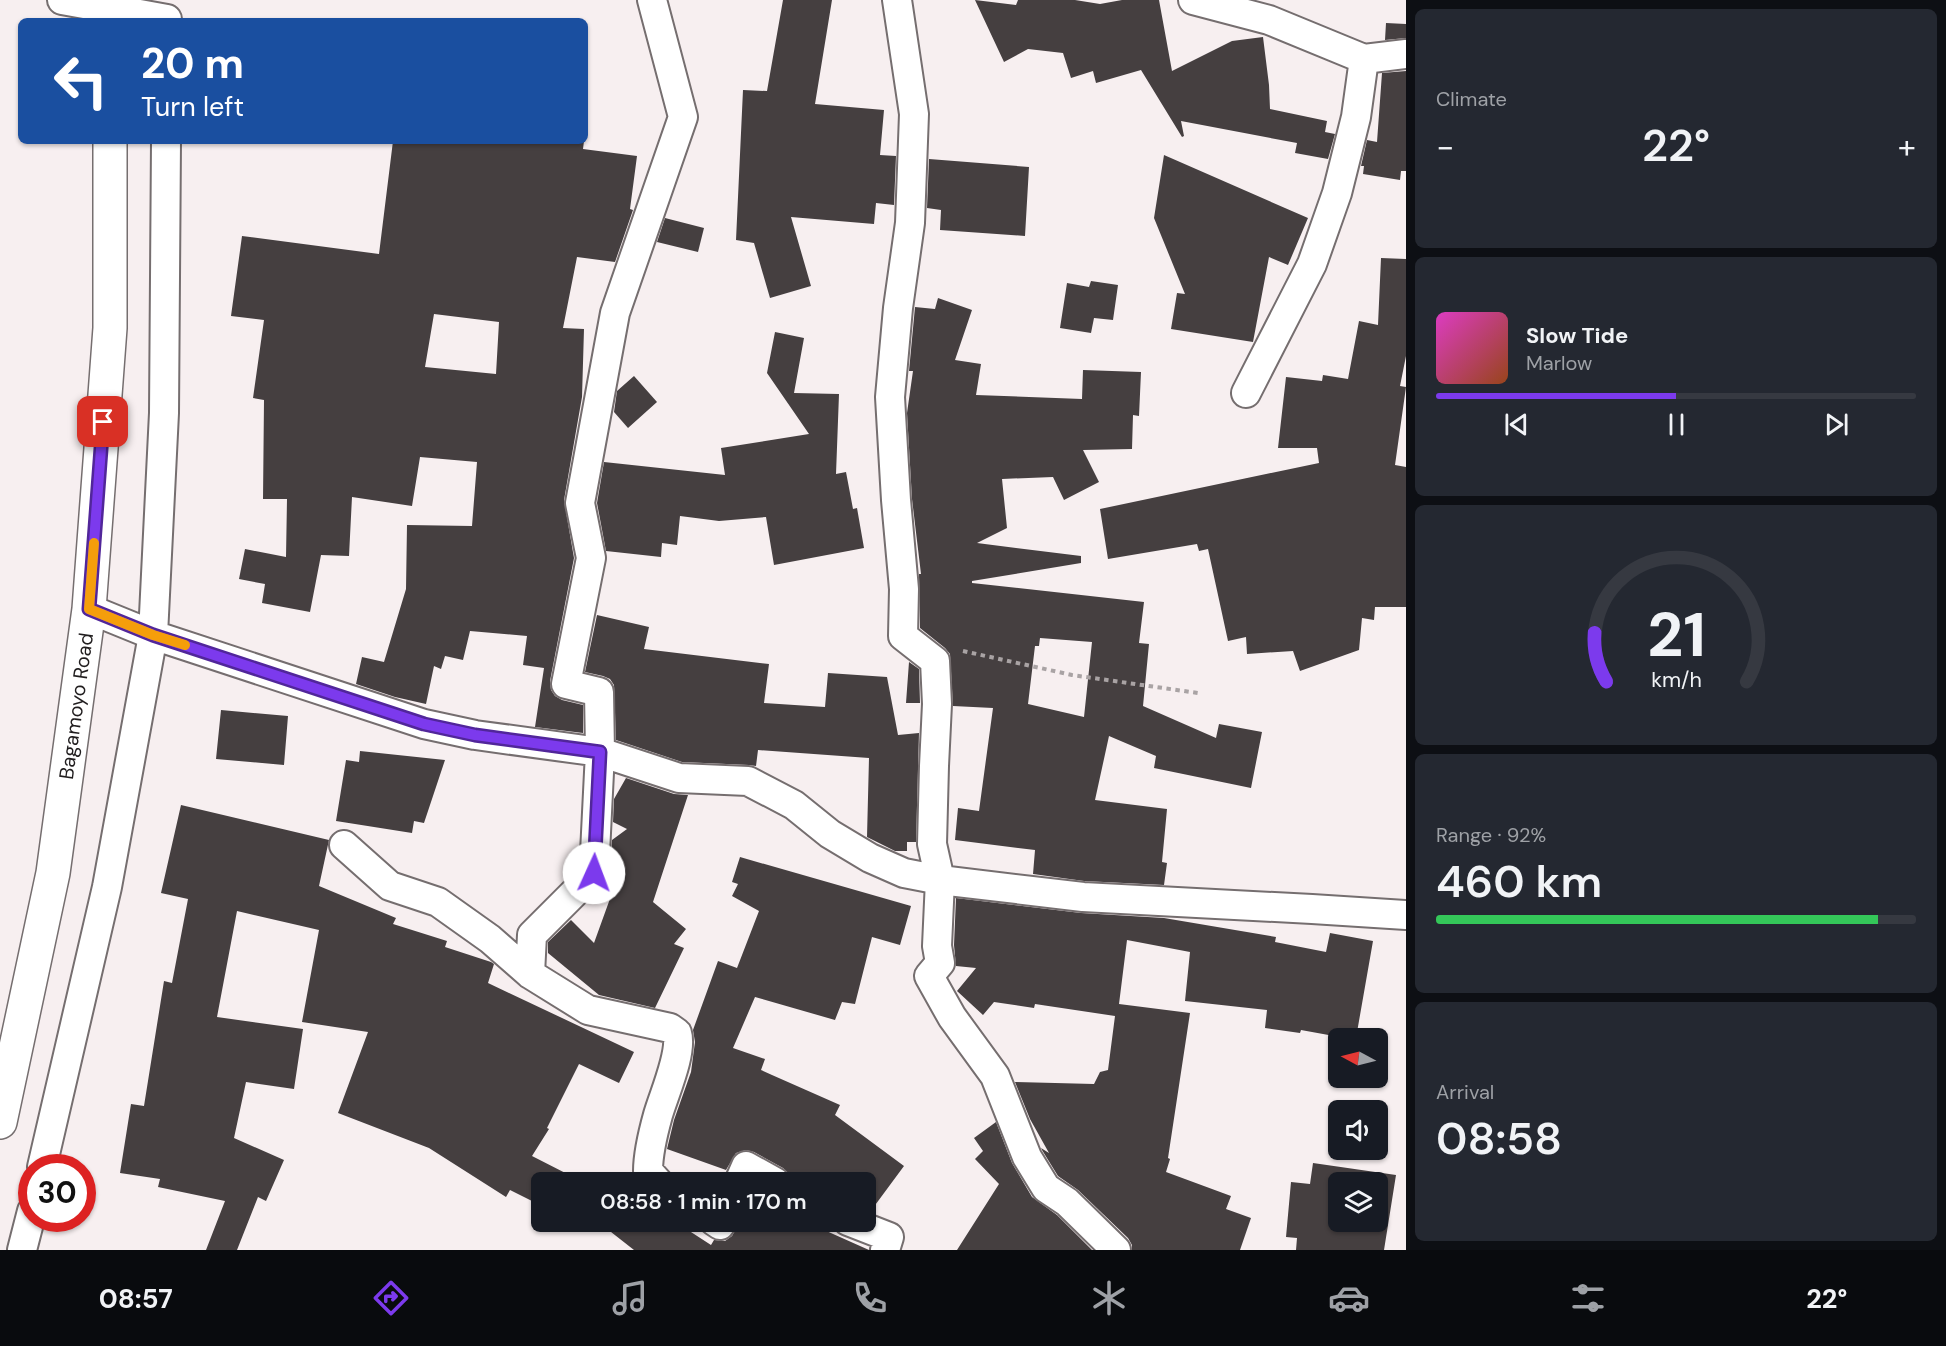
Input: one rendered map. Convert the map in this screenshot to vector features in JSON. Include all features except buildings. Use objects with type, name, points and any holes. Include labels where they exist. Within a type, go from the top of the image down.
[{"type":"highway","name":"Bagamoyo Road","points":[[0,1122],[53,873],[89,609],[110,328],[110,144]]},
{"type":"street","points":[[62,0],[111,9],[167,13]]},
{"type":"street","points":[[530,974],[532,935],[594,873],[600,752],[599,692],[566,684],[591,558],[580,503],[615,313],[683,117],[652,0]]},
{"type":"street","points":[[897,0],[914,114],[910,223],[898,308],[890,397],[903,590],[903,636],[935,661],[937,704],[932,844],[940,880],[937,946],[940,963],[929,976],[952,1017],[995,1076],[1027,1157],[1046,1188],[1067,1202],[1116,1250]]},
{"type":"street","points":[[1193,0],[1269,20],[1364,59],[1406,54]]},
{"type":"street","points":[[1246,393],[1312,264],[1337,192],[1351,139],[1364,59]]},
{"type":"street","points":[[45,1154],[107,887],[153,635],[164,413],[166,144]]},
{"type":"street","points":[[89,609],[153,635],[424,724],[475,735],[600,752],[679,778],[748,781],[794,805],[830,834],[870,858],[904,873],[940,880],[1083,897],[1406,915]]},
{"type":"street","points":[[344,845],[390,886],[438,902],[490,939],[530,974],[588,1010],[670,1028],[677,1033],[679,1048],[658,1116],[648,1158],[649,1172]]},
{"type":"street","points":[[743,1172],[746,1166],[757,1172]]},
{"type":"street","points":[[22,1250],[27,1232]]},
{"type":"street","points":[[876,1232],[888,1237],[885,1250]]},
{"type":"path","points":[[935,661],[956,649],[1071,675],[1198,693]]},
{"type":"slow traffic","points":[[94,543],[89,609],[153,635],[185,645]]},
{"type":"route","points":[[103,422],[89,609],[153,635],[424,724],[475,735],[600,752],[594,873]]}]
